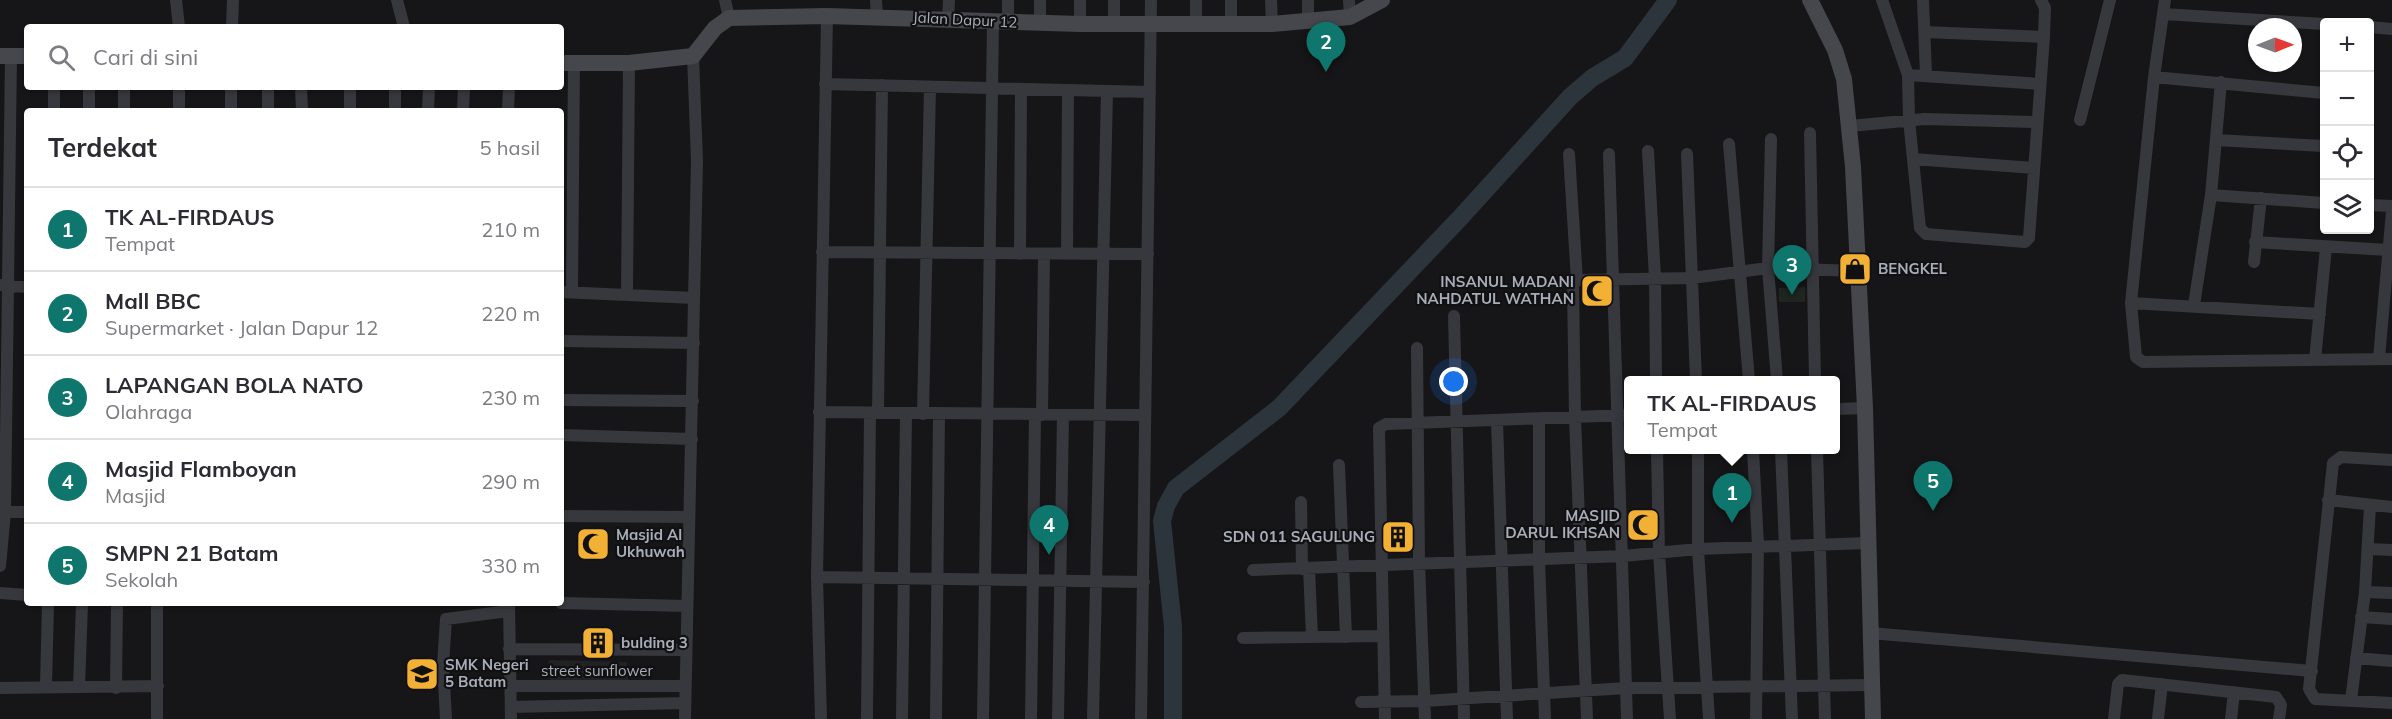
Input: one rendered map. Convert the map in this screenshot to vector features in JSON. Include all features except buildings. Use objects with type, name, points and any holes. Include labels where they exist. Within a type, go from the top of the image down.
[{"type":"street","points":[[176,0],[179,24]]},
{"type":"street","points":[[232,24],[233,0]]},
{"type":"street","points":[[397,0],[403,24]]},
{"type":"street","points":[[685,719],[683,686],[688,517],[693,439],[697,161],[693,56],[709,34],[729,18],[725,0]]},
{"type":"street","points":[[948,21],[949,0]]},
{"type":"street","points":[[983,719],[992,88],[1000,22],[1008,0]]},
{"type":"street","points":[[1040,0],[1040,23]]},
{"type":"street","points":[[1080,0],[1080,24]]},
{"type":"street","points":[[1114,0],[1114,24]]},
{"type":"street","points":[[1142,719],[1151,0]]},
{"type":"street","points":[[1196,0],[1196,23]]},
{"type":"street","points":[[1231,0],[1231,24]]},
{"type":"street","points":[[1271,0],[1272,24]]},
{"type":"street","points":[[1308,0],[1308,20]]},
{"type":"street","name":"Jalan Dapur 12","points":[[729,18],[827,16],[876,8],[948,21],[1151,25],[1272,24],[1308,20],[1382,0]]},
{"type":"street","points":[[1810,0],[1835,50],[1844,79],[1850,126],[1865,408],[1873,719]]},
{"type":"street","points":[[1882,0],[1908,75],[1909,120],[1918,224],[1922,232],[2025,242],[2029,238],[2044,37],[2045,8],[2041,0]]},
{"type":"street","points":[[1923,0],[1926,75]]},
{"type":"street","points":[[2080,120],[2110,0]]},
{"type":"street","points":[[2165,0],[2154,77],[2132,303],[2134,354],[2143,362],[2386,359],[2388,250],[2392,211]]},
{"type":"street","points":[[2163,14],[2320,24]]},
{"type":"street","points":[[820,719],[817,577],[827,16]]},
{"type":"street","points":[[2374,27],[2392,29]]},
{"type":"street","points":[[1925,32],[2044,37]]},
{"type":"street","points":[[0,566],[4,286],[13,56]]},
{"type":"street","points":[[693,56],[629,63],[568,63],[567,292],[694,298]]},
{"type":"street","points":[[627,294],[629,63]]},
{"type":"street","points":[[1908,75],[2040,84]]},
{"type":"street","points":[[2154,77],[2320,92]]},
{"type":"street","points":[[2194,305],[2211,195],[2221,82]]},
{"type":"street","points":[[825,84],[1150,92]]},
{"type":"street","points":[[867,719],[869,578],[880,252],[882,85]]},
{"type":"street","points":[[923,414],[930,87]]},
{"type":"street","points":[[1020,254],[1021,89]]},
{"type":"street","points":[[54,90],[54,108]]},
{"type":"street","points":[[89,90],[89,108]]},
{"type":"street","points":[[124,90],[124,108]]},
{"type":"street","points":[[179,90],[179,108]]},
{"type":"street","points":[[231,90],[231,108]]},
{"type":"street","points":[[268,90],[268,108]]},
{"type":"street","points":[[301,90],[302,108]]},
{"type":"street","points":[[350,90],[350,108]]},
{"type":"street","points":[[395,90],[395,108]]},
{"type":"street","points":[[428,108],[429,90]]},
{"type":"street","points":[[463,108],[464,90]]},
{"type":"street","points":[[508,108],[509,90]]},
{"type":"street","points":[[1067,254],[1068,90]]},
{"type":"street","points":[[1093,719],[1107,91]]},
{"type":"street","points":[[1850,126],[1909,120],[2037,122]]},
{"type":"street","points":[[1810,133],[1815,376]]},
{"type":"street","points":[[1771,139],[1768,268],[1777,376]]},
{"type":"street","points":[[2216,140],[2320,146]]},
{"type":"street","points":[[1729,144],[1742,270],[1749,376]]},
{"type":"street","points":[[1648,151],[1655,278],[1656,376]]},
{"type":"street","points":[[1569,154],[1577,280],[1573,285],[1575,418],[1587,719]]},
{"type":"street","points":[[1609,154],[1623,415],[1623,556],[1627,719]]},
{"type":"street","points":[[1687,154],[1696,376]]},
{"type":"street","points":[[1913,159],[2034,168]]},
{"type":"street","points":[[2211,195],[2320,203]]},
{"type":"street","points":[[2254,262],[2261,198]]},
{"type":"street","points":[[2374,205],[2392,206]]},
{"type":"street","points":[[2255,242],[2388,250]]},
{"type":"street","points":[[2315,360],[2326,247]]},
{"type":"street","points":[[822,252],[1148,254]]},
{"type":"street","points":[[1031,719],[1044,254]]},
{"type":"street","points":[[1577,280],[1692,278],[1768,268],[1856,271]]},
{"type":"street","points":[[4,286],[24,287]]},
{"type":"street","points":[[2132,303],[2320,314]]},
{"type":"street","points":[[1454,316],[1462,561],[1464,719]]},
{"type":"street","points":[[564,341],[694,342]]},
{"type":"street","points":[[1417,348],[1419,562],[1425,719]]},
{"type":"street","points":[[564,400],[693,401]]},
{"type":"street","points":[[1840,409],[1865,408]]},
{"type":"street","points":[[819,412],[1145,416]]},
{"type":"street","points":[[902,719],[906,413]]},
{"type":"street","points":[[936,719],[939,413]]},
{"type":"street","points":[[1058,719],[1063,415]]},
{"type":"street","points":[[1385,719],[1377,432],[1386,424],[1623,415]]},
{"type":"street","points":[[1539,419],[1539,560],[1545,719]]},
{"type":"street","points":[[1497,421],[1507,719]]},
{"type":"street","points":[[564,435],[693,439]]},
{"type":"street","points":[[1657,454],[1659,553],[1670,689],[1670,719]]},
{"type":"street","points":[[1698,454],[1698,549],[1709,719]]},
{"type":"street","points":[[1753,454],[1758,545],[1756,719]]},
{"type":"street","points":[[1781,454],[1792,719]]},
{"type":"street","points":[[1817,454],[1825,719]]},
{"type":"street","points":[[2392,460],[2337,459],[2333,463],[2309,690],[2313,698],[2392,703]]},
{"type":"street","points":[[1339,465],[1346,637]]},
{"type":"street","points":[[2328,500],[2392,507]]},
{"type":"street","points":[[1301,502],[1312,637]]},
{"type":"street","points":[[2351,700],[2365,591],[2370,506]]},
{"type":"street","points":[[2,512],[24,512]]},
{"type":"street","points":[[564,516],[688,517]]},
{"type":"street","points":[[1253,570],[1623,556],[1758,545],[1867,543]]},
{"type":"street","points":[[2368,549],[2392,550]]},
{"type":"street","points":[[817,577],[1144,582]]},
{"type":"street","points":[[2365,591],[2392,593]]},
{"type":"street","points":[[0,593],[24,595]]},
{"type":"street","points":[[564,603],[687,606]]},
{"type":"street","points":[[46,685],[48,606]]},
{"type":"street","points":[[79,687],[82,606]]},
{"type":"street","points":[[116,688],[117,606]]},
{"type":"street","points":[[157,719],[158,606]]},
{"type":"street","points":[[446,719],[443,665],[446,618],[509,607],[511,713],[685,703]]},
{"type":"street","points":[[2361,616],[2392,619]]},
{"type":"street","points":[[1870,633],[2312,671]]},
{"type":"street","points":[[1243,638],[1383,636]]},
{"type":"street","points":[[509,649],[684,650]]},
{"type":"street","points":[[2356,658],[2392,661]]},
{"type":"street","points":[[2114,719],[2120,680],[2278,698],[2281,705],[2280,719]]},
{"type":"street","points":[[2158,719],[2162,684]]},
{"type":"street","points":[[0,688],[46,685],[116,688],[158,686]]},
{"type":"street","points":[[1361,702],[1505,697],[1626,688],[1871,685]]},
{"type":"street","name":"street sunflower","points":[[510,686],[683,686]]},
{"type":"street","points":[[2231,719],[2234,692]]},
{"type":"shaded area","points":[[1805,287],[1805,302],[1779,302],[1779,288]]},
{"type":"shaded area","points":[[549,660],[627,662],[629,687],[552,687],[547,669]]},
{"type":"waterway","points":[[1173,719],[1173,627],[1162,521],[1166,506],[1176,488],[1279,408],[1460,218],[1570,97],[1592,78],[1625,58],[1668,0]]},
{"type":"place","name":"Mall BBC","points":[[1326,72]]},
{"type":"place","name":"BENGKEL","points":[[1855,269]]},
{"type":"place","name":"INSANUL MADANI NAHDATUL WATHAN","points":[[1597,291]]},
{"type":"place","name":"LAPANGAN BOLA NATO","points":[[1792,295]]},
{"type":"place","name":"SMPN 21 Batam","points":[[1933,511]]},
{"type":"place","name":"TK AL-FIRDAUS","points":[[1732,523]]},
{"type":"place","name":"MASJID DARUL IKHSAN","points":[[1643,525]]},
{"type":"place","name":"SDN 011 SAGULUNG","points":[[1398,537]]},
{"type":"place","name":"Masjid Al Ukhuwah","points":[[593,544]]},
{"type":"place","name":"Masjid Flamboyan","points":[[1049,555]]},
{"type":"place","name":"bulding 3","points":[[598,643]]},
{"type":"place","name":"SMK Negeri 5 Batam","points":[[422,674]]}]
